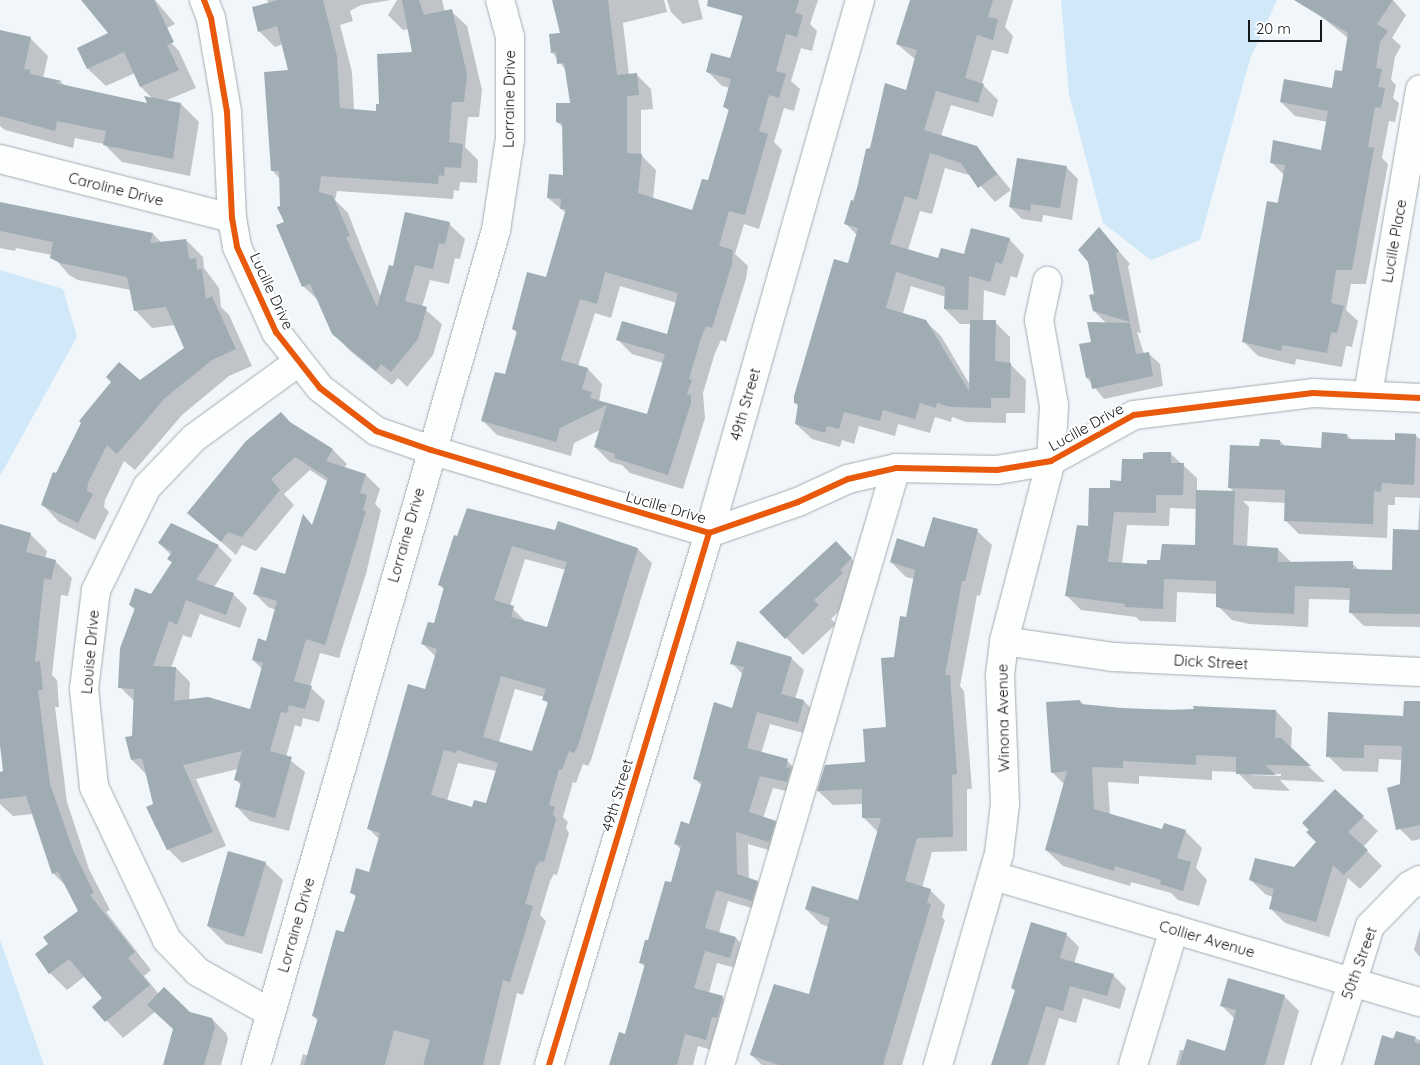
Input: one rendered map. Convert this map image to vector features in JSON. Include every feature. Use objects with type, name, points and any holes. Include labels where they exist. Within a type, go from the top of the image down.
[{"type":"street","name":"Lucille Drive","points":[[204,0],[211,18],[227,112],[232,218],[237,247],[268,315],[297,362],[320,388],[376,431],[431,450],[710,533],[798,502],[848,479],[896,468],[997,470],[1050,461],[1134,415],[1313,393],[1368,394],[1420,398]]},
{"type":"street","name":"Lorraine Drive","points":[[256,1065],[431,450],[496,230],[510,139],[510,37],[500,0]]},
{"type":"street","name":"49th Street","points":[[549,1065],[710,533],[860,0]]},
{"type":"street","name":"Lucille Place","points":[[1368,394],[1420,89]]},
{"type":"street","name":"Caroline Drive","points":[[0,159],[232,218]]},
{"type":"street","name":"Winona Avenue","points":[[938,1065],[994,876],[1005,804],[1000,676],[1004,641],[1050,461],[1054,404],[1039,320],[1046,281]]},
{"type":"street","name":"Louise Drive","points":[[271,1013],[198,972],[167,940],[94,787],[84,689],[96,590],[147,487],[194,438],[297,362]]},
{"type":"street","points":[[720,1065],[896,468]]},
{"type":"street","name":"Dick Street","points":[[1004,641],[1114,657],[1420,672]]},
{"type":"street","name":"Collier Avenue","points":[[994,876],[1420,1002]]},
{"type":"street","name":"50th Street","points":[[1326,1065],[1370,926],[1409,886],[1420,880]]},
{"type":"street","points":[[1133,1065],[1174,929]]},
{"type":"shaded area","points":[[1061,0],[1277,0],[1250,59],[1200,240],[1151,260],[1103,223],[1069,94]]},
{"type":"shaded area","points":[[0,270],[63,289],[77,337],[0,476]]},
{"type":"shaded area","points":[[0,940],[44,1065],[0,1065]]},
{"type":"building","points":[[81,0],[154,0],[174,42],[167,45],[179,70],[140,87],[124,52],[87,69],[77,48],[108,33]]},
{"type":"building","points":[[278,0],[323,0],[337,56],[340,108],[376,111],[376,104],[379,104],[377,54],[412,52],[402,0],[419,0],[424,15],[452,9],[467,74],[464,102],[452,102],[449,142],[463,144],[461,168],[445,167],[444,176],[439,175],[438,184],[321,176],[319,192],[333,196],[350,236],[346,237],[377,307],[389,265],[393,266],[405,212],[450,222],[445,244],[439,243],[433,269],[415,265],[405,301],[427,307],[418,339],[391,372],[381,364],[376,371],[332,334],[310,284],[302,287],[276,225],[284,222],[277,207],[280,206],[279,171],[271,171],[264,72],[288,70],[277,26],[258,32],[252,7]]},
{"type":"building","points":[[552,0],[608,0],[617,75],[637,73],[639,95],[627,96],[627,153],[642,154],[638,193],[692,210],[702,179],[708,180],[729,109],[723,107],[731,79],[706,72],[711,53],[730,58],[743,16],[707,6],[708,0],[799,0],[795,13],[803,15],[797,37],[786,34],[776,71],[786,74],[779,98],[769,95],[759,131],[768,134],[745,215],[729,211],[719,246],[733,250],[732,264],[712,328],[706,326],[701,338],[689,379],[692,380],[687,394],[691,395],[691,403],[668,475],[614,458],[615,454],[594,447],[607,405],[560,428],[556,442],[481,421],[495,372],[505,374],[517,331],[512,329],[527,272],[546,277],[566,209],[560,209],[561,199],[547,198],[549,174],[563,175],[562,123],[556,122],[556,103],[570,103],[564,63],[557,64],[556,52],[551,53],[549,34],[560,33]],"holes":[[[605,272],[678,293],[667,334],[622,321],[616,340],[665,354],[647,414],[590,398],[592,392],[582,389],[588,368],[561,360],[580,299],[597,304]]]},
{"type":"building","points":[[910,0],[993,0],[988,17],[998,19],[993,40],[977,35],[965,78],[984,84],[978,103],[936,91],[924,130],[977,146],[997,174],[978,188],[961,163],[930,153],[917,200],[905,196],[890,244],[938,258],[941,248],[964,254],[971,228],[1010,238],[1002,264],[996,262],[990,282],[969,276],[968,310],[944,309],[945,287],[896,272],[886,308],[926,320],[969,391],[970,320],[996,320],[995,361],[1011,363],[1010,398],[991,398],[991,408],[950,407],[937,403],[936,408],[920,403],[915,419],[883,410],[880,421],[844,412],[839,429],[827,426],[825,433],[795,424],[798,404],[794,403],[794,396],[834,259],[848,263],[858,228],[844,224],[851,200],[854,201],[866,149],[870,148],[885,83],[906,90],[917,50],[896,44]]},
{"type":"building","points":[[1294,0],[1393,0],[1377,24],[1388,31],[1380,42],[1376,68],[1382,69],[1378,87],[1385,88],[1381,108],[1375,107],[1368,147],[1374,148],[1352,270],[1336,270],[1331,303],[1344,306],[1337,333],[1331,332],[1327,353],[1282,345],[1281,351],[1242,342],[1267,201],[1278,203],[1285,165],[1270,163],[1273,140],[1321,150],[1328,111],[1280,102],[1284,79],[1332,88],[1335,70],[1342,71],[1348,33]]},
{"type":"building","points":[[0,30],[31,37],[24,69],[30,70],[30,74],[62,81],[56,83],[147,103],[144,96],[181,103],[173,159],[103,145],[106,131],[57,121],[55,131],[0,116]]},
{"type":"building","points":[[1017,158],[1067,166],[1060,208],[1031,204],[1030,211],[1009,207]]},
{"type":"building","points":[[0,202],[153,233],[150,243],[186,239],[189,259],[196,258],[197,270],[202,269],[206,299],[212,296],[236,349],[212,360],[165,398],[117,454],[107,445],[88,483],[87,491],[93,494],[78,523],[41,505],[53,472],[56,473],[81,423],[79,421],[111,382],[106,377],[119,362],[140,380],[184,348],[166,307],[134,311],[127,277],[60,263],[50,258],[53,242],[0,231]]},
{"type":"building","points":[[1099,227],[1119,251],[1116,254],[1130,322],[1093,311],[1089,295],[1094,294],[1088,262],[1078,250]]},
{"type":"building","points":[[1087,322],[1130,323],[1136,354],[1149,352],[1153,376],[1092,389],[1090,377],[1086,378],[1079,344],[1091,342]]},
{"type":"building","points":[[281,412],[290,422],[333,449],[326,461],[366,474],[360,493],[367,495],[363,510],[366,511],[325,645],[306,639],[294,681],[312,686],[305,709],[289,705],[287,713],[281,712],[270,751],[292,757],[275,818],[235,807],[241,782],[234,780],[242,751],[183,765],[213,832],[167,850],[146,807],[153,804],[142,758],[131,760],[125,737],[132,736],[134,689],[118,688],[120,648],[135,608],[129,605],[135,588],[151,594],[172,562],[167,559],[172,552],[158,543],[171,523],[219,545],[196,580],[234,593],[226,615],[186,600],[177,625],[169,621],[153,666],[176,667],[174,701],[208,697],[250,709],[263,663],[252,660],[258,638],[266,641],[277,601],[253,594],[261,567],[285,574],[303,514],[312,525],[328,478],[295,457],[271,479],[280,490],[242,537],[228,532],[221,542],[187,513],[246,441]]},
{"type":"building","points":[[1322,432],[1347,434],[1347,439],[1395,440],[1395,433],[1416,434],[1414,485],[1382,483],[1381,492],[1374,491],[1373,524],[1284,521],[1285,490],[1228,488],[1230,445],[1259,446],[1260,439],[1280,440],[1280,445],[1321,448]]},
{"type":"building","points":[[1150,452],[1171,452],[1171,463],[1184,463],[1183,495],[1156,495],[1156,513],[1114,512],[1108,562],[1147,564],[1147,560],[1160,560],[1162,544],[1195,545],[1196,490],[1235,491],[1233,545],[1278,548],[1278,562],[1353,561],[1353,569],[1392,570],[1393,529],[1420,530],[1420,614],[1349,613],[1350,588],[1295,586],[1294,614],[1234,611],[1216,607],[1216,581],[1164,579],[1163,609],[1125,607],[1125,604],[1065,596],[1077,525],[1088,526],[1089,488],[1110,488],[1110,480],[1121,481],[1122,459],[1143,459],[1143,453]]},
{"type":"building","points":[[467,508],[555,530],[558,521],[638,548],[578,746],[574,753],[569,751],[562,770],[559,769],[549,805],[555,807],[553,814],[556,819],[544,862],[540,861],[536,867],[525,904],[533,906],[510,982],[503,980],[483,1065],[423,1065],[430,1040],[394,1030],[385,1065],[304,1065],[318,1018],[312,1016],[336,930],[344,932],[356,895],[350,893],[356,868],[369,872],[380,833],[367,829],[408,684],[425,689],[437,649],[421,644],[428,622],[434,623],[444,587],[438,585],[454,535],[457,536]],"holes":[[[512,546],[567,562],[547,627],[511,617],[514,606],[494,600]],[[501,676],[546,689],[542,700],[548,702],[532,751],[483,737]],[[444,750],[456,753],[457,750],[498,763],[486,803],[474,800],[472,807],[431,795]]]},
{"type":"building","points":[[933,517],[978,529],[965,581],[962,581],[945,675],[950,675],[957,774],[952,775],[953,837],[917,838],[905,881],[931,889],[927,903],[931,904],[883,1065],[779,1065],[750,1055],[774,984],[809,994],[830,918],[805,909],[812,886],[858,900],[881,818],[862,818],[862,789],[817,791],[825,765],[865,762],[863,729],[886,727],[881,658],[894,657],[900,616],[906,617],[915,570],[890,562],[897,538],[924,547]]},
{"type":"building","points":[[0,524],[31,533],[26,552],[56,560],[51,580],[44,578],[35,662],[40,661],[43,690],[38,690],[50,784],[73,850],[94,893],[90,895],[135,952],[128,958],[150,985],[105,1022],[92,1007],[102,998],[69,959],[49,974],[35,954],[48,944],[43,937],[78,911],[58,872],[52,874],[26,796],[0,799],[0,772],[3,771],[0,745]]},
{"type":"building","points":[[836,541],[852,558],[840,570],[843,573],[814,600],[819,605],[785,639],[759,612]]},
{"type":"building","points":[[737,641],[792,657],[781,694],[804,700],[798,723],[757,712],[747,748],[788,759],[786,768],[791,767],[787,782],[760,776],[749,812],[776,821],[769,842],[736,832],[737,874],[758,881],[752,901],[716,890],[705,928],[736,937],[730,958],[705,951],[694,988],[723,996],[717,1018],[712,1017],[706,1040],[685,1034],[677,1065],[609,1065],[619,1032],[625,1034],[645,964],[639,963],[645,940],[648,940],[665,881],[671,882],[681,846],[674,844],[681,821],[689,824],[702,782],[693,779],[714,702],[732,708],[744,667],[730,664]]},
{"type":"building","points":[[1080,700],[1081,704],[1122,708],[1172,710],[1194,709],[1193,706],[1276,710],[1275,738],[1281,738],[1311,766],[1265,765],[1276,775],[1236,774],[1236,757],[1196,755],[1196,765],[1123,761],[1123,768],[1092,767],[1094,809],[1162,829],[1164,823],[1186,830],[1177,858],[1191,862],[1183,891],[1160,884],[1161,880],[1115,866],[1114,871],[1045,850],[1067,771],[1051,773],[1046,702]]},
{"type":"building","points":[[1404,701],[1420,701],[1420,825],[1396,830],[1387,788],[1400,784],[1402,746],[1364,745],[1364,758],[1326,757],[1328,712],[1403,716]]},
{"type":"building","points":[[1335,789],[1364,816],[1348,832],[1368,850],[1344,875],[1333,865],[1316,922],[1269,909],[1274,889],[1249,880],[1255,858],[1294,867],[1316,842],[1306,832],[1309,830],[1302,823]]},
{"type":"building","points":[[228,851],[266,862],[244,937],[207,926]]},
{"type":"building","points":[[1031,922],[1067,933],[1060,958],[1114,974],[1107,996],[1070,986],[1063,1011],[1046,1006],[1028,1065],[991,1065],[1015,990],[1011,988]]},
{"type":"building","points":[[1228,978],[1285,995],[1265,1065],[1179,1065],[1187,1039],[1225,1051],[1236,1010],[1220,1006]]},
{"type":"building","points":[[164,987],[190,1012],[212,1018],[215,1027],[204,1065],[163,1065],[173,1029],[147,1005]]},
{"type":"building","points":[[1396,1031],[1416,1037],[1414,1042],[1420,1044],[1420,1065],[1374,1065],[1382,1035],[1394,1039]]},
{"type":"cycle path","points":[[204,0],[211,18],[227,112],[232,218],[237,247],[276,332],[320,388],[376,431],[431,450],[709,533],[798,502],[848,479],[896,468],[997,470],[1051,461],[1134,415],[1313,393],[1420,398]]},
{"type":"cycle path","points":[[549,1065],[709,533]]}]
